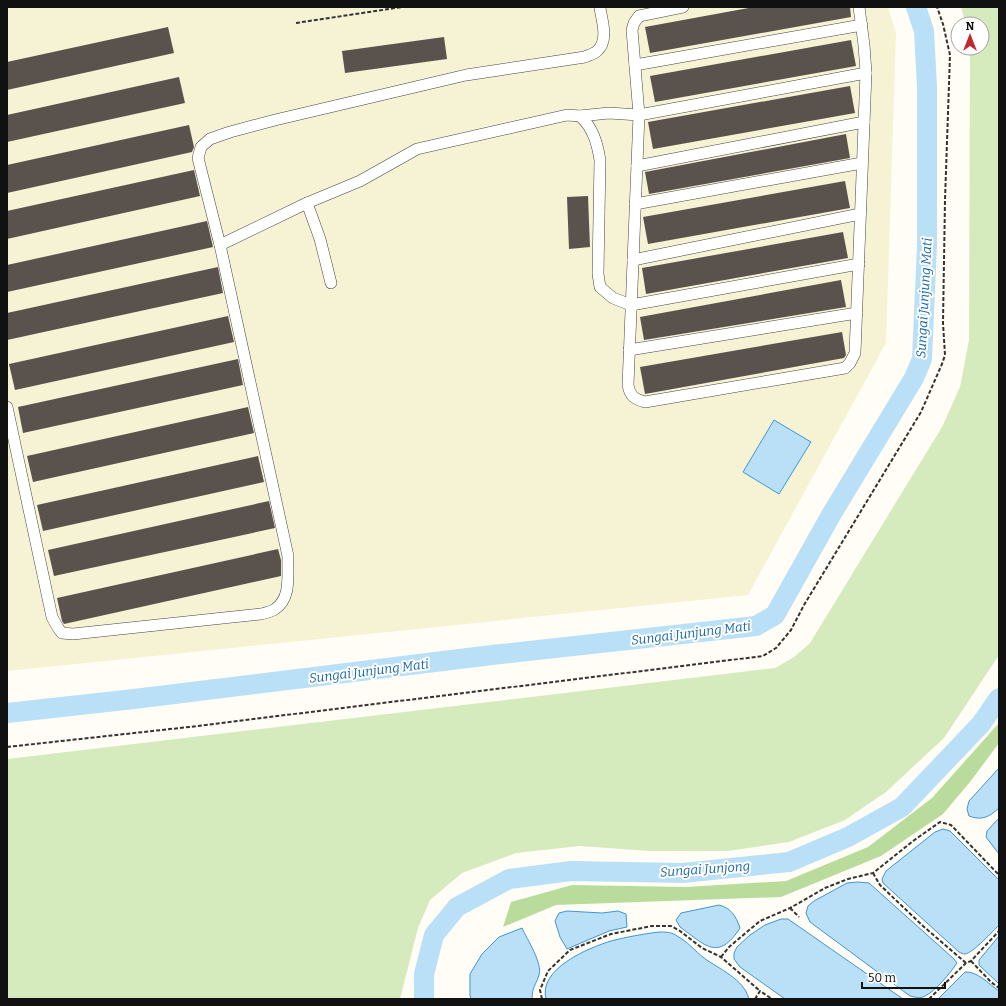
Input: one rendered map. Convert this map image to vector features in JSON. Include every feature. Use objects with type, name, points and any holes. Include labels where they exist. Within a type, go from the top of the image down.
[{"type":"lane","points":[[683,7],[639,16],[634,23],[632,30],[639,115],[628,385],[629,394],[635,399],[645,402],[845,368],[850,363],[855,353],[866,73],[859,7]]},
{"type":"lane","points":[[7,407],[52,617],[62,633],[73,634],[261,614],[274,610],[282,602],[287,591],[288,556],[220,245],[198,158],[201,147],[210,140],[230,132],[466,75],[585,57],[597,51],[602,43],[604,32],[600,8]]},
{"type":"lane","points":[[635,64],[862,25]]},
{"type":"lane","points":[[220,245],[307,203],[360,182],[417,149],[567,115],[580,116],[609,113],[639,115],[866,73]]},
{"type":"lane","points":[[580,116],[588,124],[593,134],[600,160],[598,274],[600,287],[613,298],[631,305],[859,264]]},
{"type":"lane","points":[[637,166],[864,122]]},
{"type":"lane","points":[[635,204],[862,163]]},
{"type":"lane","points":[[307,203],[320,239],[331,283]]},
{"type":"lane","points":[[633,260],[860,214]]},
{"type":"lane","points":[[629,350],[857,313]]},
{"type":"path","points":[[296,23],[402,7]]},
{"type":"path","points":[[7,747],[197,726],[763,656],[776,648],[791,630],[804,605],[921,412],[945,355],[943,323],[945,200],[950,55],[943,24],[937,7]]},
{"type":"path","points":[[721,957],[729,947],[760,920],[790,908],[825,888],[848,879],[873,873],[913,841],[940,822],[951,825],[999,875]]},
{"type":"path","points":[[873,873],[880,885],[923,926],[966,963]]},
{"type":"path","points":[[790,908],[799,917]]},
{"type":"path","points":[[542,999],[540,990],[548,971],[570,950],[610,934],[652,926],[671,926],[685,934],[702,948],[721,957],[760,991],[772,999]]},
{"type":"path","points":[[929,999],[966,963],[970,961],[999,931]]},
{"type":"path","points":[[970,961],[999,988]]},
{"type":"path","points":[[755,999],[760,991]]},
{"type":"shaded area","points":[[7,7],[888,7],[896,33],[886,343],[748,595],[7,671]]},
{"type":"green space","points":[[961,7],[999,7],[999,655],[944,738],[886,792],[845,820],[789,842],[728,851],[649,851],[580,846],[516,853],[462,873],[430,900],[418,928],[400,999],[7,999],[7,759],[775,668],[794,657],[810,643],[942,427],[960,387],[969,340],[970,56],[990,56],[990,16],[964,16]]},
{"type":"green space","points":[[999,723],[999,743],[970,782],[943,814],[881,856],[781,897],[556,905],[503,927],[511,902],[572,885],[686,887],[786,881],[868,847],[932,798]]},
{"type":"water","points":[[774,420],[811,442],[779,494],[743,472]]},
{"type":"water","points":[[999,768],[999,808],[992,814],[982,818],[969,816],[967,809],[969,801]]},
{"type":"water","points":[[999,818],[999,854],[986,837],[987,831]]},
{"type":"water","points":[[943,829],[950,831],[999,880],[999,925],[978,946],[969,953],[965,954],[959,952],[883,883],[882,879],[886,871],[935,832]]},
{"type":"water","points":[[847,883],[869,883],[957,963],[951,972],[929,994],[918,998],[910,996],[810,922],[806,913],[808,906],[814,901]]},
{"type":"water","points":[[719,905],[730,910],[737,920],[740,928],[725,945],[711,947],[704,944],[680,927],[676,920],[681,913]]},
{"type":"water","points":[[567,911],[602,913],[618,911],[626,914],[627,927],[609,931],[567,949],[560,937],[555,921],[559,913]]},
{"type":"water","points":[[781,919],[788,919],[903,999],[785,999],[740,967],[734,959],[734,953],[737,947],[750,935],[765,925]]},
{"type":"water","points":[[522,928],[537,958],[540,970],[534,986],[532,999],[471,999],[470,974],[482,954],[499,937]]},
{"type":"water","points":[[659,932],[673,934],[704,958],[737,980],[746,992],[749,999],[546,999],[546,988],[550,978],[557,969],[567,961],[601,944]]},
{"type":"water","points":[[999,936],[999,984],[979,965],[979,960]]},
{"type":"water","points":[[965,972],[978,976],[999,991],[999,999],[938,999]]},
{"type":"building","points":[[754,7],[850,7],[851,17],[650,53],[645,27]]},
{"type":"building","points":[[168,27],[174,53],[7,90],[7,62]]},
{"type":"building","points":[[444,37],[447,59],[345,73],[342,51]]},
{"type":"building","points":[[851,40],[856,66],[655,102],[650,76]]},
{"type":"building","points":[[179,77],[185,103],[7,142],[7,115]]},
{"type":"building","points":[[850,86],[855,113],[653,149],[648,122]]},
{"type":"building","points":[[189,125],[194,147],[192,152],[7,193],[7,165]]},
{"type":"building","points":[[846,134],[850,158],[649,194],[645,172]]},
{"type":"building","points":[[194,170],[200,196],[7,239],[7,211]]},
{"type":"building","points":[[845,181],[850,208],[648,244],[643,217]]},
{"type":"building","points":[[588,196],[590,247],[569,249],[567,197]]},
{"type":"building","points":[[207,221],[213,247],[7,292],[7,265]]},
{"type":"building","points":[[843,232],[848,258],[646,294],[642,268]]},
{"type":"building","points":[[218,267],[223,293],[7,340],[7,313]]},
{"type":"building","points":[[841,280],[846,307],[644,340],[640,317]]},
{"type":"building","points":[[228,316],[234,342],[15,390],[9,364]]},
{"type":"building","points":[[842,332],[846,355],[844,358],[645,394],[640,367]]},
{"type":"building","points":[[238,359],[243,385],[23,433],[18,407]]},
{"type":"building","points":[[248,407],[254,433],[33,482],[27,456]]},
{"type":"building","points":[[258,456],[264,482],[43,531],[37,505]]},
{"type":"building","points":[[269,501],[275,528],[54,576],[48,550]]},
{"type":"building","points":[[278,549],[281,560],[281,576],[64,624],[62,621],[57,598]]},
{"type":"waterway","name":"Sungai Junjung Mati","points":[[7,713],[492,655],[756,626],[775,615],[831,515],[914,378],[922,359],[927,245],[927,87],[924,31],[916,7]]},
{"type":"waterway","name":"Sungai Junjong","points":[[424,999],[424,974],[434,935],[457,907],[509,879],[571,871],[683,873],[789,862],[848,837],[902,807],[981,724],[999,698]]}]
